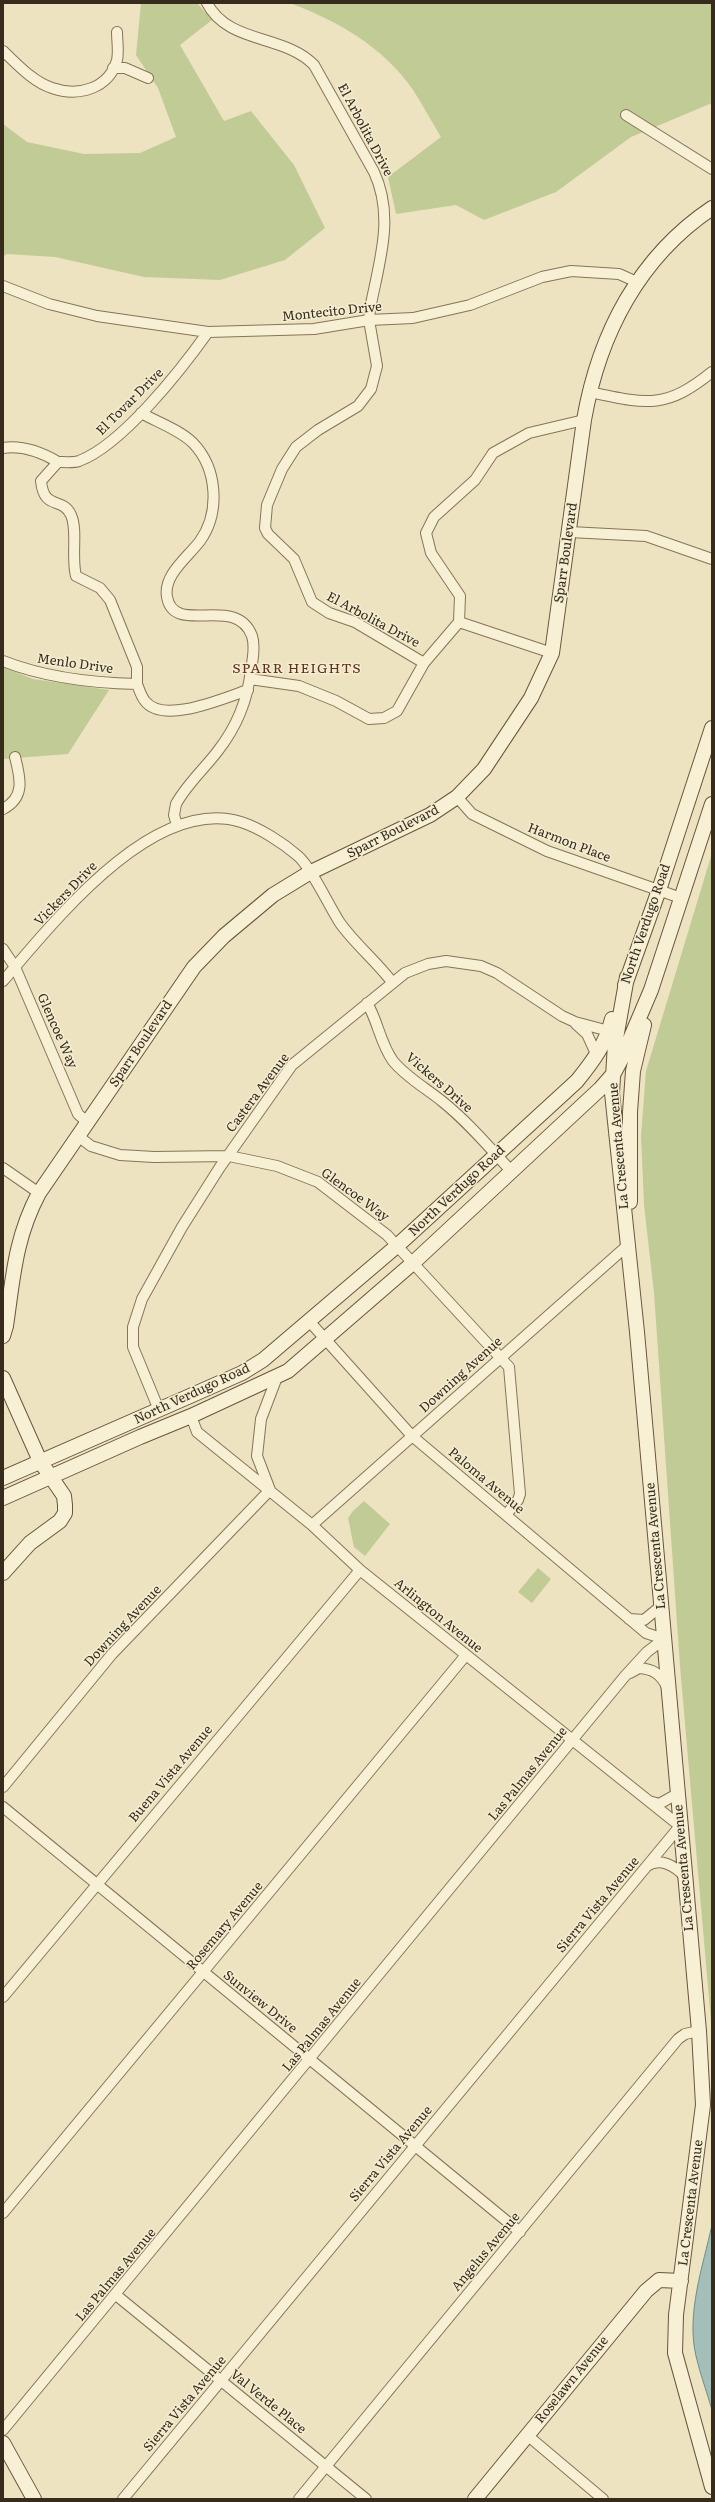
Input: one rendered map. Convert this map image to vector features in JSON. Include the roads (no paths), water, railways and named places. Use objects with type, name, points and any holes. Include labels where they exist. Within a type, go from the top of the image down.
[{"type":"main road","name":"Sparr Boulevard","points":[[3,1336],[6,1326],[17,1245],[27,1214],[39,1193],[87,1122],[194,967],[224,936],[263,902],[309,873],[398,832],[430,815],[457,798],[484,769],[532,698],[552,652],[570,532],[584,420],[590,392],[608,337],[637,282],[655,257],[676,236],[712,208]]},
{"type":"main road","name":"North Verdugo Road","points":[[3,1478],[242,1373],[263,1360],[398,1245],[577,1081],[597,1056],[609,1031],[659,890],[712,728]]},
{"type":"main road","name":"North Verdugo Road","points":[[3,1498],[191,1416],[288,1371],[326,1340],[414,1262],[600,1089],[614,1073],[636,1029],[651,990],[712,804]]},
{"type":"main road","name":"La Crescenta Avenue","points":[[627,977],[615,1044],[612,1093],[628,1245],[664,1639],[699,2031],[703,2105],[676,2315],[675,2353],[712,2487]]},
{"type":"main road","name":"La Crescenta Avenue","points":[[628,1245],[633,1071],[651,990]]},
{"type":"main road","points":[[3,1378],[40,1461],[52,1476],[64,1496],[65,1513],[53,1527],[16,1556],[3,1573]]},
{"type":"main road","name":"Roselawn Avenue","points":[[474,2499],[646,2291],[659,2280],[681,2281]]},
{"type":"main road","points":[[3,2443],[34,2499]]},
{"type":"street","name":"El Arbolita Drive","points":[[207,3],[215,17],[229,27],[288,47],[307,59],[327,87],[374,172],[382,190],[386,207],[386,225],[369,320],[376,366],[368,394],[348,413],[318,430],[296,447],[282,469],[267,505],[265,528],[268,534],[294,559],[312,602],[329,613],[354,622],[424,662]]},
{"type":"street","points":[[3,51],[27,73],[51,88],[76,92],[96,88],[113,68],[117,59],[117,32]]},
{"type":"street","points":[[113,68],[125,68],[148,78]]},
{"type":"street","points":[[626,115],[712,169]]},
{"type":"street","name":"Montecito Drive","points":[[3,286],[49,304],[97,316],[208,332],[314,329],[369,320],[413,318],[443,312],[511,291],[542,277],[571,270],[619,274],[637,282]]},
{"type":"street","name":"El Tovar Drive","points":[[58,462],[78,462],[102,448],[141,414],[183,367],[208,332]]},
{"type":"street","points":[[590,392],[614,397],[657,402],[680,395],[712,372]]},
{"type":"street","points":[[141,414],[193,443],[204,458],[211,476],[213,512],[208,527],[199,542],[176,570],[167,586],[167,598],[173,609],[182,615],[195,617],[223,614],[246,626],[252,636],[250,679],[248,690],[237,719],[228,738],[176,804],[174,815],[177,825]]},
{"type":"street","points":[[250,679],[300,686],[336,701],[362,716],[374,719],[389,716],[400,708],[424,662],[459,622],[460,596],[431,553],[426,533],[434,517],[475,480],[494,453],[529,433],[584,420]]},
{"type":"street","points":[[3,448],[16,446],[43,453],[58,462],[41,481],[42,491],[48,501],[63,506],[71,515],[73,565],[76,576],[100,588],[110,600],[138,667],[137,684],[144,701],[160,711],[176,711],[248,690]]},
{"type":"street","points":[[570,532],[646,536],[712,559]]},
{"type":"street","points":[[459,622],[552,652]]},
{"type":"street","name":"Menlo Drive","points":[[3,661],[31,672],[47,675],[94,683],[137,684]]},
{"type":"street","points":[[3,809],[12,803],[20,789],[21,782],[15,757]]},
{"type":"street","name":"Harmon Place","points":[[457,798],[472,814],[547,851],[681,898]]},
{"type":"street","name":"Vickers Drive","points":[[3,981],[102,873],[132,851],[177,825],[207,818],[241,822],[259,830],[299,857],[341,923],[392,982]]},
{"type":"street","name":"Glencoe Way","points":[[3,949],[15,967],[78,1114],[87,1122]]},
{"type":"street","name":"Castera Avenue","points":[[159,1410],[133,1347],[132,1336],[142,1299],[182,1227],[292,1065],[405,972],[428,964],[451,962],[481,966],[497,973],[546,1008],[575,1022],[609,1031]]},
{"type":"street","name":"Vickers Drive","points":[[367,1003],[373,1013],[381,1040],[393,1061],[407,1076],[463,1120],[512,1172]]},
{"type":"street","name":"Castera Avenue","points":[[575,1022],[587,1034],[597,1056]]},
{"type":"street","name":"Glencoe Way","points":[[78,1136],[91,1146],[120,1155],[154,1157],[229,1156],[277,1166],[318,1182],[398,1245],[510,1370],[520,1494],[518,1500],[506,1515]]},
{"type":"street","points":[[3,1168],[39,1193]]},
{"type":"street","name":"Downing Avenue","points":[[312,1525],[628,1245]]},
{"type":"street","name":"Paloma Avenue","points":[[309,1321],[412,1436],[646,1633],[664,1639]]},
{"type":"street","points":[[270,1490],[257,1456],[261,1419],[276,1377]]},
{"type":"street","name":"Arlington Avenue","points":[[191,1416],[197,1432],[312,1525],[360,1570],[680,1826]]},
{"type":"street","name":"Downing Avenue","points":[[3,1787],[112,1654],[270,1490]]},
{"type":"street","name":"Buena Vista Avenue","points":[[3,1997],[360,1570]]},
{"type":"street","points":[[629,1618],[644,1620],[661,1606]]},
{"type":"street","name":"Las Palmas Avenue","points":[[3,2430],[310,2060],[625,1676],[650,1648],[664,1639]]},
{"type":"street","name":"Rosemary Avenue","points":[[3,2213],[204,1973],[466,1655]]},
{"type":"street","points":[[625,1676],[639,1668],[646,1669],[661,1676],[668,1687]]},
{"type":"street","points":[[649,1801],[659,1804],[677,1794]]},
{"type":"street","name":"Sunview Drive","points":[[3,1807],[414,2147],[520,2232]]},
{"type":"street","name":"Sierra Vista Avenue","points":[[123,2499],[680,1826]]},
{"type":"street","points":[[646,1867],[652,1863],[665,1863],[684,1876]]},
{"type":"street","name":"Angelus Avenue","points":[[299,2499],[678,2039],[685,2034],[699,2031]]},
{"type":"street","name":"Val Verde Place","points":[[116,2295],[366,2499]]},
{"type":"street","points":[[527,2435],[603,2499]]},
{"type":"water","points":[[712,2225],[712,2410],[699,2370],[693,2340],[693,2324],[694,2307],[700,2273]]},
{"type":"district","name":"SPARR HEIGHTS","points":[[297,669]]}]
